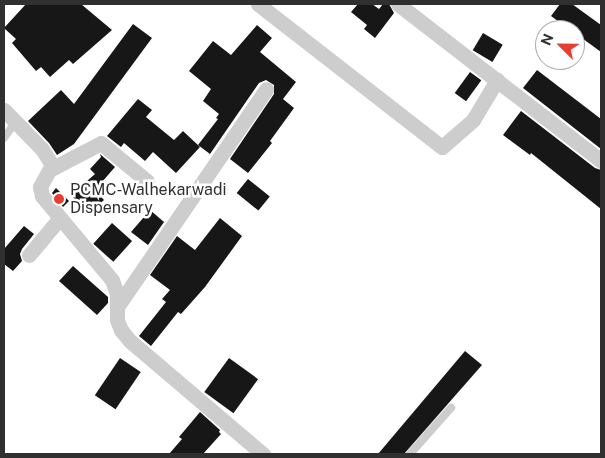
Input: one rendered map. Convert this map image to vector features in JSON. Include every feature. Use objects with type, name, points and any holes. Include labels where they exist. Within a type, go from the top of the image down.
[{"type":"street","points":[[258,4],[442,147],[473,120],[497,80]]},
{"type":"street","points":[[398,4],[601,161]]},
{"type":"street","points":[[117,307],[266,89]]},
{"type":"street","points":[[4,110],[42,149],[52,165],[40,187],[42,196],[59,219],[112,280],[117,294],[116,320],[121,330],[130,341],[263,454]]},
{"type":"street","points":[[51,169],[102,143],[147,181]]},
{"type":"street","points":[[29,255],[59,219]]},
{"type":"lane","points":[[4,138],[15,123]]},
{"type":"lane","points":[[410,454],[451,408]]},
{"type":"building","points":[[26,4],[81,4],[112,30],[73,64],[69,60],[50,77],[41,67],[36,71],[12,43],[16,39],[4,28]]},
{"type":"building","points":[[358,4],[372,4],[379,9],[383,4],[389,4],[394,13],[375,38],[364,29],[367,25],[351,12]]},
{"type":"building","points":[[560,4],[572,4],[601,25],[601,52],[585,40],[585,20],[556,20],[551,16]]},
{"type":"building","points":[[133,24],[152,38],[74,144],[57,155],[49,143],[28,121],[61,90],[74,104]]},
{"type":"building","points":[[257,25],[272,38],[260,52],[296,82],[283,99],[294,108],[270,141],[272,143],[248,173],[230,159],[274,94],[274,85],[266,80],[259,83],[210,154],[198,145],[218,119],[216,118],[219,114],[203,101],[211,89],[189,71],[213,41],[231,55]]},
{"type":"building","points":[[483,33],[503,45],[492,62],[473,50]]},
{"type":"building","points":[[537,70],[601,119],[601,149],[523,88]]},
{"type":"building","points":[[470,72],[481,80],[466,101],[455,93]]},
{"type":"building","points":[[138,99],[152,110],[146,117],[174,140],[183,131],[200,147],[176,173],[153,152],[145,161],[124,143],[121,147],[107,136]]},
{"type":"building","points":[[521,111],[595,168],[601,170],[601,209],[531,153],[530,155],[503,135]]},
{"type":"building","points":[[100,154],[115,167],[95,190],[104,200],[88,214],[71,195],[95,174],[90,169],[101,157]]},
{"type":"building","points":[[248,179],[270,197],[258,211],[237,193]]},
{"type":"building","points":[[56,188],[69,201],[63,207],[52,193]]},
{"type":"building","points":[[150,210],[164,222],[148,245],[131,232]]},
{"type":"building","points":[[220,218],[242,236],[205,287],[181,314],[178,312],[151,346],[139,336],[166,302],[162,299],[170,290],[150,275],[177,236],[195,250]]},
{"type":"building","points":[[112,223],[132,241],[113,262],[93,244]]},
{"type":"building","points":[[24,226],[34,234],[22,249],[20,254],[22,261],[13,271],[4,264],[4,249]]},
{"type":"building","points":[[73,266],[108,297],[108,303],[97,315],[59,281]]},
{"type":"building","points":[[465,351],[482,365],[404,454],[378,454]]},
{"type":"building","points":[[120,358],[141,372],[116,409],[95,395]]},
{"type":"building","points":[[229,358],[258,379],[233,413],[204,392]]},
{"type":"building","points":[[200,412],[220,430],[221,434],[203,454],[169,454],[182,439],[179,437]]},
{"type":"place","name":"PCMC-Walhekarwadi Dispensary","points":[[59,199]]}]
